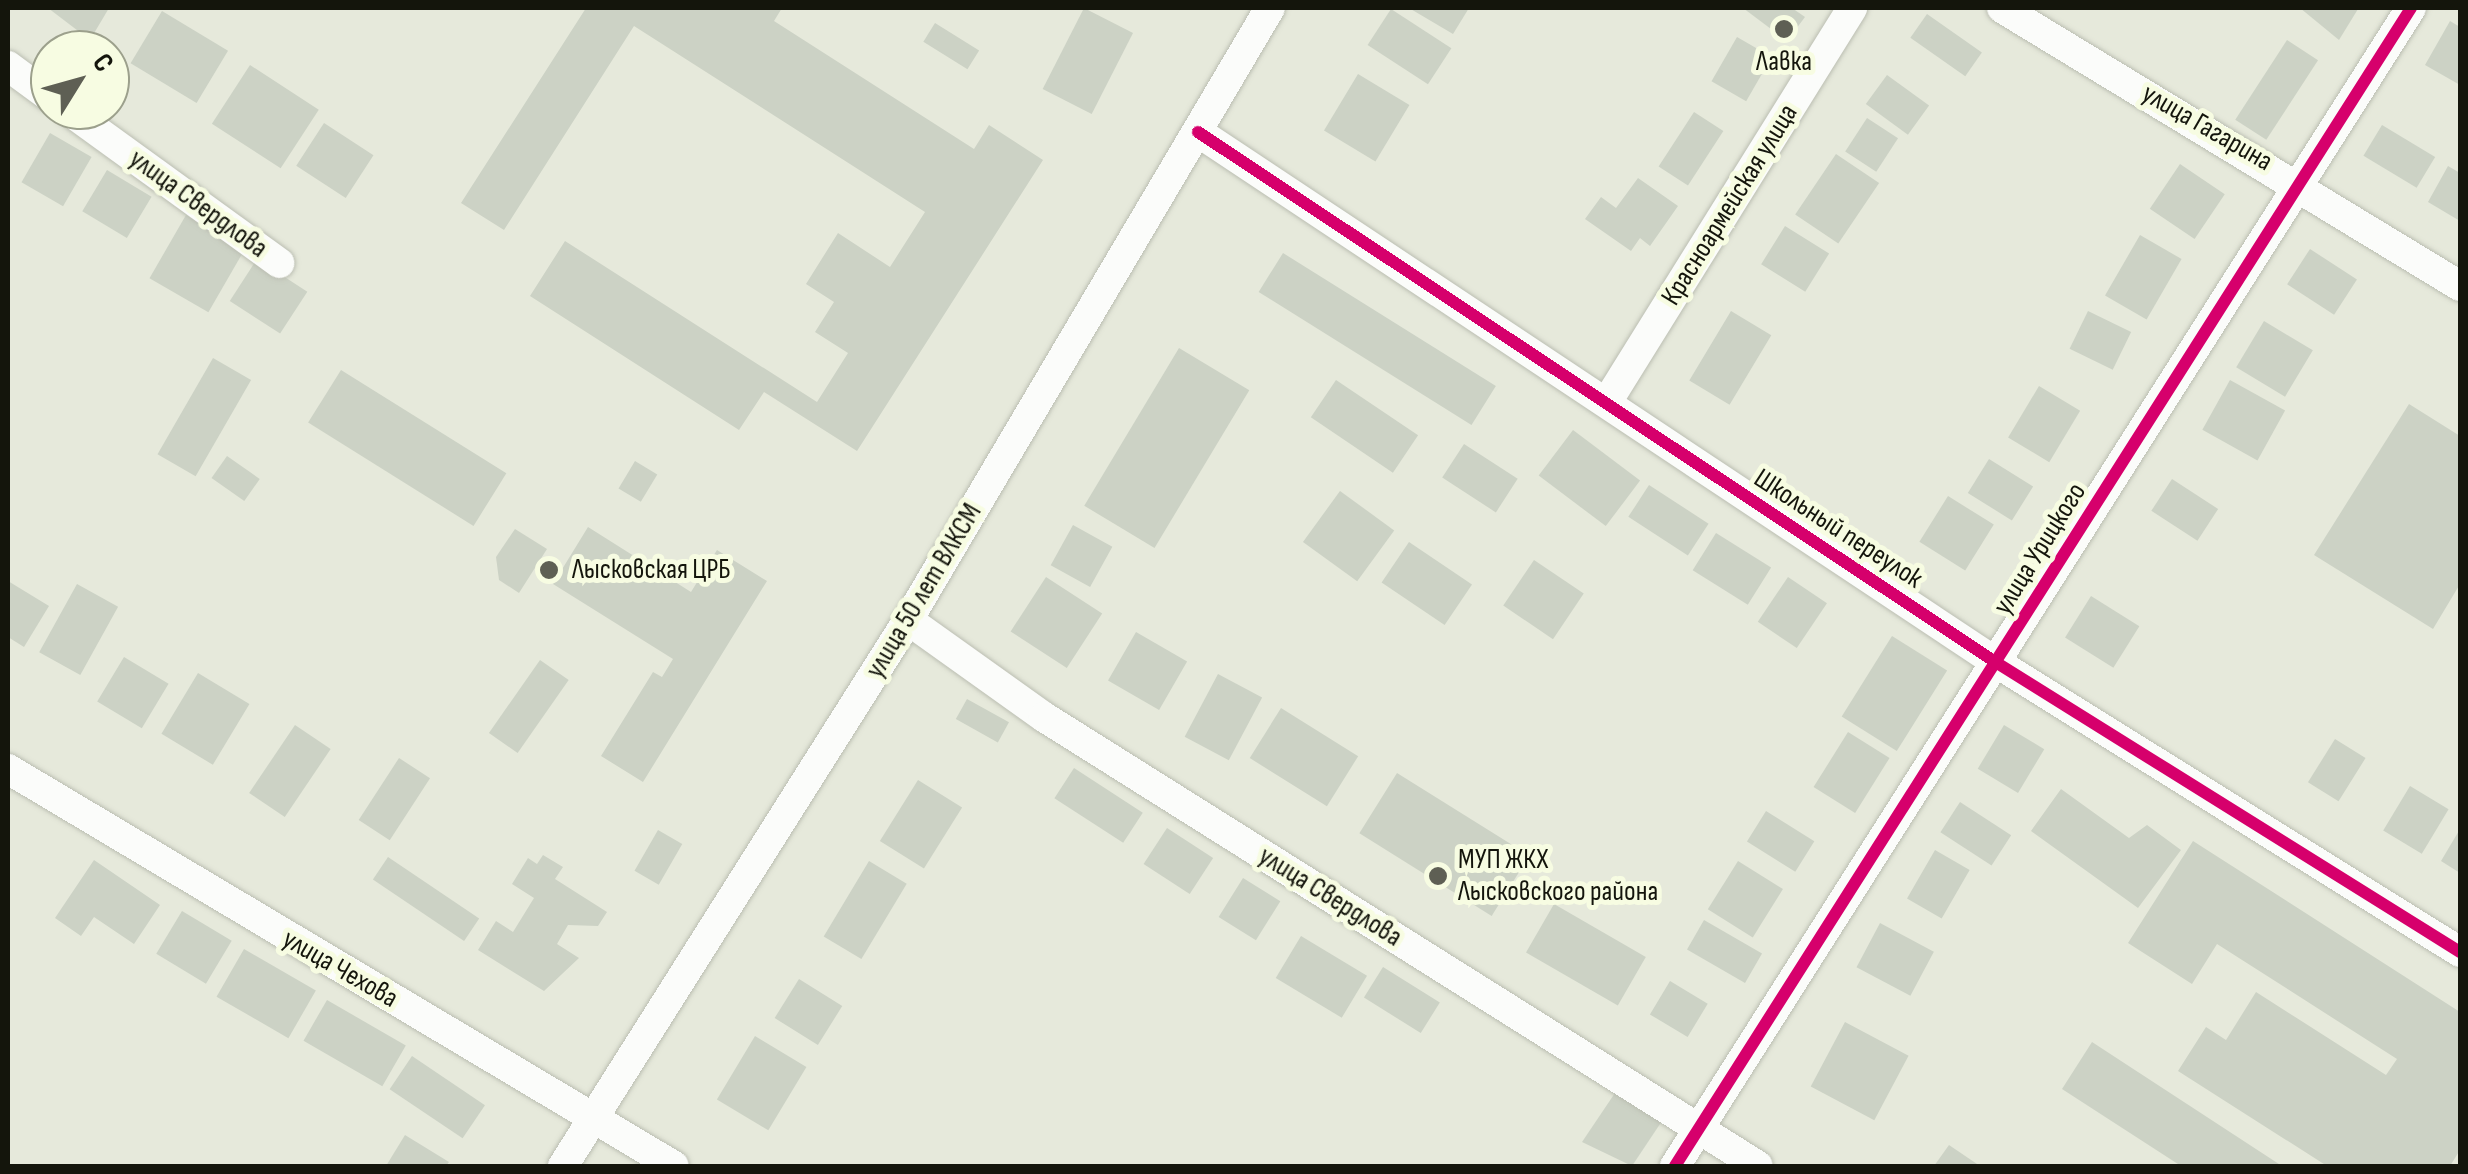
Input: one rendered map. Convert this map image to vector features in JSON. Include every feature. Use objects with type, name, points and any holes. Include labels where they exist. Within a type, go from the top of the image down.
[{"type":"street","name":"улица 50 лет ВЛКСМ","points":[[563,1166],[908,620],[1270,8]]},
{"type":"street","name":"Красноармейская улица","points":[[1607,402],[1852,8]]},
{"type":"street","name":"улица Гагарина","points":[[2002,8],[2300,183],[2460,286]]},
{"type":"street","name":"улица Урицкого","points":[[1676,1166],[2411,8]]},
{"type":"street","points":[[8,66],[30,82]]},
{"type":"street","name":"улица Свердлова","points":[[96,130],[279,263]]},
{"type":"street","name":"Школьный переулок","points":[[1198,132],[1998,663],[2460,952]]},
{"type":"street","name":"улица Свердлова","points":[[908,620],[1044,717],[1758,1166]]},
{"type":"street","name":"улица Чехова","points":[[8,769],[674,1166]]},
{"type":"building","points":[[48,8],[109,8],[96,30],[77,30]]},
{"type":"building","points":[[586,8],[782,8],[774,21],[974,149],[989,125],[1043,160],[857,451],[764,392],[739,430],[530,296],[565,241],[817,402],[848,353],[815,332],[834,302],[806,284],[838,233],[890,267],[925,212],[634,26],[504,230],[461,203]]},
{"type":"building","points":[[1084,8],[1133,33],[1092,114],[1043,89]]},
{"type":"building","points":[[1409,8],[1469,8],[1453,34]]},
{"type":"building","name":"Лавка","points":[[1743,8],[1792,8],[1805,17],[1787,41]]},
{"type":"building","points":[[2300,8],[2355,8],[2358,9],[2339,40]]},
{"type":"building","points":[[1391,9],[1451,48],[1428,84],[1368,45]]},
{"type":"building","points":[[162,11],[228,51],[197,103],[131,63]]},
{"type":"building","points":[[1927,14],[1982,52],[1965,76],[1910,38]]},
{"type":"building","points":[[2450,21],[2460,27],[2460,85],[2425,65]]},
{"type":"building","points":[[935,23],[979,51],[967,69],[923,42]]},
{"type":"building","points":[[1737,37],[1772,57],[1746,101],[1712,81]]},
{"type":"building","points":[[2287,40],[2318,60],[2266,140],[2235,120]]},
{"type":"building","points":[[250,65],[319,110],[281,168],[212,124]]},
{"type":"building","points":[[1358,74],[1409,105],[1375,161],[1324,131]]},
{"type":"building","points":[[1887,75],[1929,106],[1908,135],[1866,104]]},
{"type":"building","points":[[1694,112],[1723,131],[1688,186],[1659,167]]},
{"type":"building","points":[[1867,118],[1898,138],[1876,172],[1845,152]]},
{"type":"building","points":[[324,123],[373,155],[346,198],[296,166]]},
{"type":"building","points":[[2382,125],[2435,157],[2417,188],[2363,156]]},
{"type":"building","points":[[50,133],[92,157],[63,206],[22,182]]},
{"type":"building","points":[[1836,154],[1879,183],[1838,244],[1795,215]]},
{"type":"building","points":[[2180,164],[2225,194],[2195,239],[2150,209]]},
{"type":"building","points":[[2448,166],[2460,173],[2460,221],[2428,202]]},
{"type":"building","points":[[107,170],[152,197],[127,238],[82,211]]},
{"type":"building","points":[[1638,178],[1678,206],[1650,246],[1640,238],[1631,251],[1585,219],[1601,197],[1616,208]]},
{"type":"building","points":[[186,215],[245,249],[208,312],[150,278]]},
{"type":"building","points":[[1785,226],[1829,254],[1805,292],[1761,264]]},
{"type":"building","points":[[2140,235],[2182,259],[2147,320],[2105,296]]},
{"type":"building","points":[[2310,249],[2357,279],[2334,315],[2287,284]]},
{"type":"building","points":[[1283,253],[1496,386],[1471,425],[1259,292]]},
{"type":"building","points":[[257,259],[307,292],[280,334],[230,301]]},
{"type":"building","points":[[1731,311],[1771,335],[1730,405],[1689,380]]},
{"type":"building","points":[[2088,311],[2131,332],[2113,370],[2070,349]]},
{"type":"building","points":[[2264,321],[2313,350],[2285,397],[2236,367]]},
{"type":"building","points":[[1179,348],[1249,390],[1155,548],[1084,506]]},
{"type":"building","points":[[213,358],[251,380],[196,476],[158,454]]},
{"type":"building","points":[[341,370],[506,473],[474,526],[308,423]]},
{"type":"building","points":[[1336,380],[1418,435],[1393,473],[1311,417]]},
{"type":"building","points":[[2230,380],[2285,411],[2257,460],[2202,430]]},
{"type":"building","points":[[2039,386],[2080,411],[2049,462],[2008,437]]},
{"type":"building","points":[[2409,404],[2460,436],[2460,584],[2433,629],[2314,555]]},
{"type":"building","points":[[1573,430],[1640,481],[1606,526],[1539,476]]},
{"type":"building","points":[[1464,444],[1518,479],[1496,512],[1442,478]]},
{"type":"building","points":[[227,456],[260,479],[244,501],[212,478]]},
{"type":"building","points":[[1989,459],[2033,487],[2012,520],[1968,493]]},
{"type":"building","points":[[635,461],[657,474],[641,502],[619,488]]},
{"type":"building","points":[[2172,479],[2218,509],[2197,541],[2151,511]]},
{"type":"building","points":[[1649,485],[1709,524],[1688,556],[1628,517]]},
{"type":"building","points":[[1340,491],[1394,530],[1357,581],[1303,542]]},
{"type":"building","points":[[1948,496],[1994,525],[1965,570],[1919,542]]},
{"type":"building","points":[[1073,525],[1112,547],[1090,587],[1051,565]]},
{"type":"building","points":[[588,527],[691,592],[717,550],[767,581],[643,782],[601,756],[653,672],[662,677],[673,659],[553,584]]},
{"type":"building","points":[[515,529],[547,549],[519,593],[499,580],[496,557]]},
{"type":"building","points":[[1716,533],[1771,567],[1748,605],[1693,570]]},
{"type":"building","points":[[1409,542],[1472,584],[1445,625],[1382,583]]},
{"type":"building","points":[[1534,560],[1584,594],[1553,639],[1503,606]]},
{"type":"building","points":[[1046,577],[1102,613],[1067,668],[1011,632]]},
{"type":"building","points":[[1788,577],[1827,603],[1797,648],[1758,622]]},
{"type":"building","points":[[8,581],[49,606],[24,647],[8,637]]},
{"type":"building","points":[[77,584],[118,607],[80,675],[39,652]]},
{"type":"building","points":[[2091,596],[2139,626],[2113,668],[2065,638]]},
{"type":"building","points":[[1136,632],[1187,661],[1159,710],[1108,680]]},
{"type":"building","points":[[1892,636],[1947,670],[1897,751],[1842,717]]},
{"type":"building","points":[[124,657],[169,684],[142,728],[97,702]]},
{"type":"building","points":[[540,660],[569,680],[518,753],[489,733]]},
{"type":"building","points":[[198,673],[249,704],[213,765],[161,734]]},
{"type":"building","points":[[1218,674],[1262,697],[1229,760],[1185,737]]},
{"type":"building","points":[[967,699],[1009,722],[998,742],[956,719]]},
{"type":"building","points":[[1281,708],[1358,756],[1327,806],[1250,758]]},
{"type":"building","points":[[295,725],[331,749],[285,817],[249,793]]},
{"type":"building","points":[[2004,725],[2044,749],[2018,793],[1978,769]]},
{"type":"building","points":[[1848,732],[1890,758],[1855,813],[1814,787]]},
{"type":"building","points":[[2335,739],[2366,758],[2339,801],[2308,782]]},
{"type":"building","points":[[399,758],[430,778],[390,840],[359,820]]},
{"type":"building","points":[[1074,768],[1143,813],[1123,843],[1054,798]]},
{"type":"building","points":[[1397,773],[1529,856],[1492,916],[1359,833]]},
{"type":"building","points":[[918,780],[962,808],[924,869],[880,841]]},
{"type":"building","points":[[2410,786],[2449,809],[2422,854],[2383,831]]},
{"type":"building","points":[[2061,789],[2129,838],[2147,825],[2181,850],[2138,908],[2031,831]]},
{"type":"building","points":[[1960,802],[2011,835],[1992,865],[1940,832]]},
{"type":"building","points":[[1766,811],[1814,841],[1795,872],[1747,842]]},
{"type":"building","points":[[1167,828],[1213,858],[1190,894],[1144,864]]},
{"type":"building","points":[[2460,829],[2460,873],[2441,861]]},
{"type":"building","points":[[658,830],[682,844],[659,885],[634,871]]},
{"type":"building","points":[[2193,841],[2460,1012],[2460,1150],[2450,1166],[2327,1166],[2178,1071],[2206,1027],[2226,1040],[2256,992],[2386,1075],[2397,1059],[2217,944],[2192,984],[2128,943]]},
{"type":"building","points":[[1935,850],[1970,870],[1942,918],[1907,898]]},
{"type":"building","points":[[543,855],[563,867],[555,879],[607,912],[598,926],[568,925],[557,944],[579,958],[544,991],[478,950],[496,921],[513,932],[534,898],[512,884],[528,858],[537,864]]},
{"type":"building","points":[[388,857],[479,919],[464,941],[373,879]]},
{"type":"building","points":[[94,860],[160,905],[134,944],[94,917],[81,936],[55,918]]},
{"type":"building","points":[[869,861],[907,884],[861,959],[824,936]]},
{"type":"building","points":[[1738,861],[1783,889],[1753,937],[1708,909]]},
{"type":"building","points":[[1243,878],[1280,901],[1256,940],[1219,917]]},
{"type":"building","points":[[1554,904],[1646,957],[1618,1005],[1526,952]]},
{"type":"building","points":[[182,911],[232,941],[206,984],[156,954]]},
{"type":"building","points":[[1704,920],[1762,953],[1745,983],[1687,949]]},
{"type":"building","points":[[1880,923],[1934,952],[1910,996],[1857,967]]},
{"type":"building","points":[[1301,936],[1367,976],[1342,1018],[1276,978]]},
{"type":"building","points":[[244,949],[316,990],[288,1038],[216,997]]},
{"type":"building","points":[[1383,967],[1440,1003],[1421,1033],[1364,998]]},
{"type":"building","points":[[799,979],[842,1006],[818,1045],[775,1018]]},
{"type":"building","points":[[1670,981],[1708,1004],[1688,1037],[1650,1014]]},
{"type":"building","points":[[327,1000],[406,1046],[382,1086],[304,1041]]},
{"type":"building","points":[[1845,1022],[1909,1056],[1874,1120],[1811,1086]]},
{"type":"building","points":[[755,1036],[806,1067],[768,1130],[717,1099]]},
{"type":"building","points":[[2092,1042],[2282,1166],[2181,1166],[2062,1089]]},
{"type":"building","points":[[412,1056],[485,1105],[463,1138],[390,1089]]},
{"type":"building","points":[[1617,1090],[1662,1121],[1632,1166],[1582,1142]]},
{"type":"building","points":[[405,1135],[449,1162],[446,1166],[386,1166]]},
{"type":"building","points":[[1949,1145],[1980,1166],[1934,1166]]},
{"type":"cycle path","points":[[1675,1166],[2411,8]]},
{"type":"cycle path","points":[[1198,132],[1997,663],[2460,952]]},
{"type":"place","name":"Лавка","points":[[1784,29]]},
{"type":"place","name":"Лысковская ЦРБ","points":[[549,570]]},
{"type":"place","name":"МУП ЖКХ Лысковского района","points":[[1438,876]]}]
